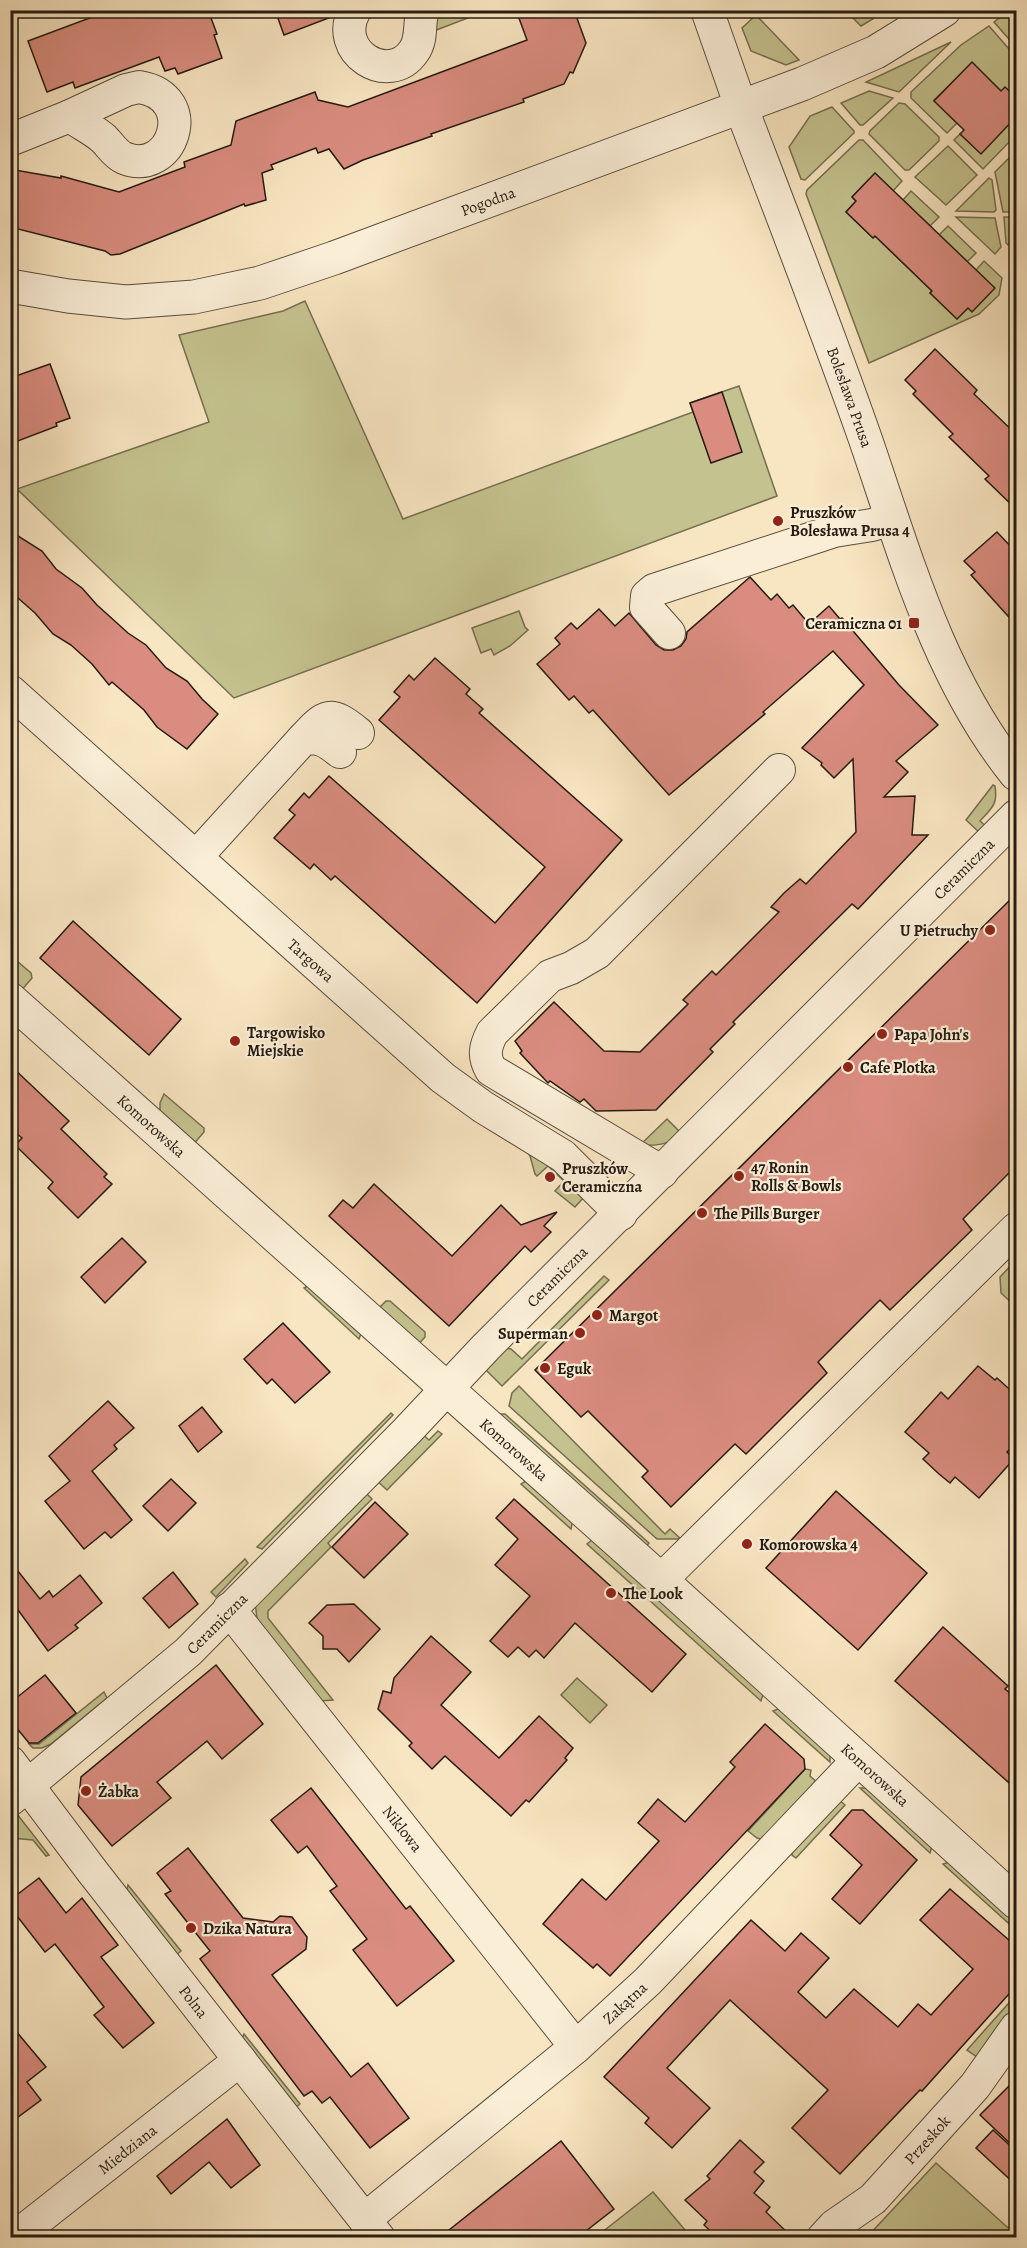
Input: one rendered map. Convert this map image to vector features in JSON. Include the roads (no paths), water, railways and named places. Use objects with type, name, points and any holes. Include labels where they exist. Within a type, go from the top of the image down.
[{"type":"street","points":[[355,10],[349,29],[356,51],[363,59],[384,66],[406,60],[413,52],[419,41],[423,10]]},
{"type":"street","name":"Bolesława Prusa","points":[[706,10],[816,303],[892,519],[945,659],[979,721],[1017,774]]},
{"type":"street","name":"Pogodna","points":[[10,286],[68,296],[126,302],[194,297],[260,283],[334,258],[802,84],[893,43],[944,10]]},
{"type":"street","points":[[10,140],[70,116]]},
{"type":"street","points":[[669,633],[646,607],[647,596],[654,590],[834,531],[873,525],[892,519]]},
{"type":"street","name":"Targowa","points":[[10,691],[442,1077],[483,1107],[562,1156],[621,1214]]},
{"type":"street","points":[[196,857],[319,721],[326,717],[334,717],[349,742]]},
{"type":"street","points":[[662,1172],[490,1070],[485,1054],[486,1044],[492,1033],[550,976],[571,968],[597,952],[779,770]]},
{"type":"street","name":"Ceramiczna","points":[[16,1782],[188,1652],[1017,816]]},
{"type":"street","name":"Komorowska","points":[[10,999],[661,1580],[1017,1902]]},
{"type":"street","points":[[661,1580],[1017,1229]]},
{"type":"street","name":"Niklowa","points":[[229,1609],[576,2048]]},
{"type":"street","name":"Zakątna","points":[[372,2228],[576,2048],[648,1981],[859,1759]]},
{"type":"street","name":"Polna","points":[[16,1782],[92,1871],[372,2228]]},
{"type":"street","name":"Przeskok","points":[[823,2238],[834,2226],[873,2199],[975,2086],[1017,2028]]},
{"type":"street","name":"Miedziana","points":[[14,2238],[240,2060]]},
{"type":"place","name":"Pruszków Bolesława Prusa 4","points":[[778,521]]},
{"type":"place","name":"Ceramiczna 01","points":[[914,623]]},
{"type":"place","name":"U Pietruchy","points":[[990,930]]},
{"type":"place","name":"Papa John's","points":[[882,1034]]},
{"type":"place","name":"Targowisko Miejskie","points":[[235,1041]]},
{"type":"place","name":"Cafe Plotka","points":[[848,1067]]},
{"type":"place","name":"47 Ronin Rolls & Bowls","points":[[739,1176]]},
{"type":"place","name":"Pruszków Ceramiczna","points":[[550,1177]]},
{"type":"place","name":"The Pills Burger","points":[[702,1213]]},
{"type":"place","name":"Margot","points":[[597,1315]]},
{"type":"place","name":"Superman","points":[[580,1333]]},
{"type":"place","name":"Eguk","points":[[545,1368]]},
{"type":"place","name":"Komorowska 4","points":[[747,1544]]},
{"type":"place","name":"The Look","points":[[611,1593]]},
{"type":"place","name":"Żabka","points":[[86,1791]]},
{"type":"place","name":"Dzika Natura","points":[[191,1928]]}]
